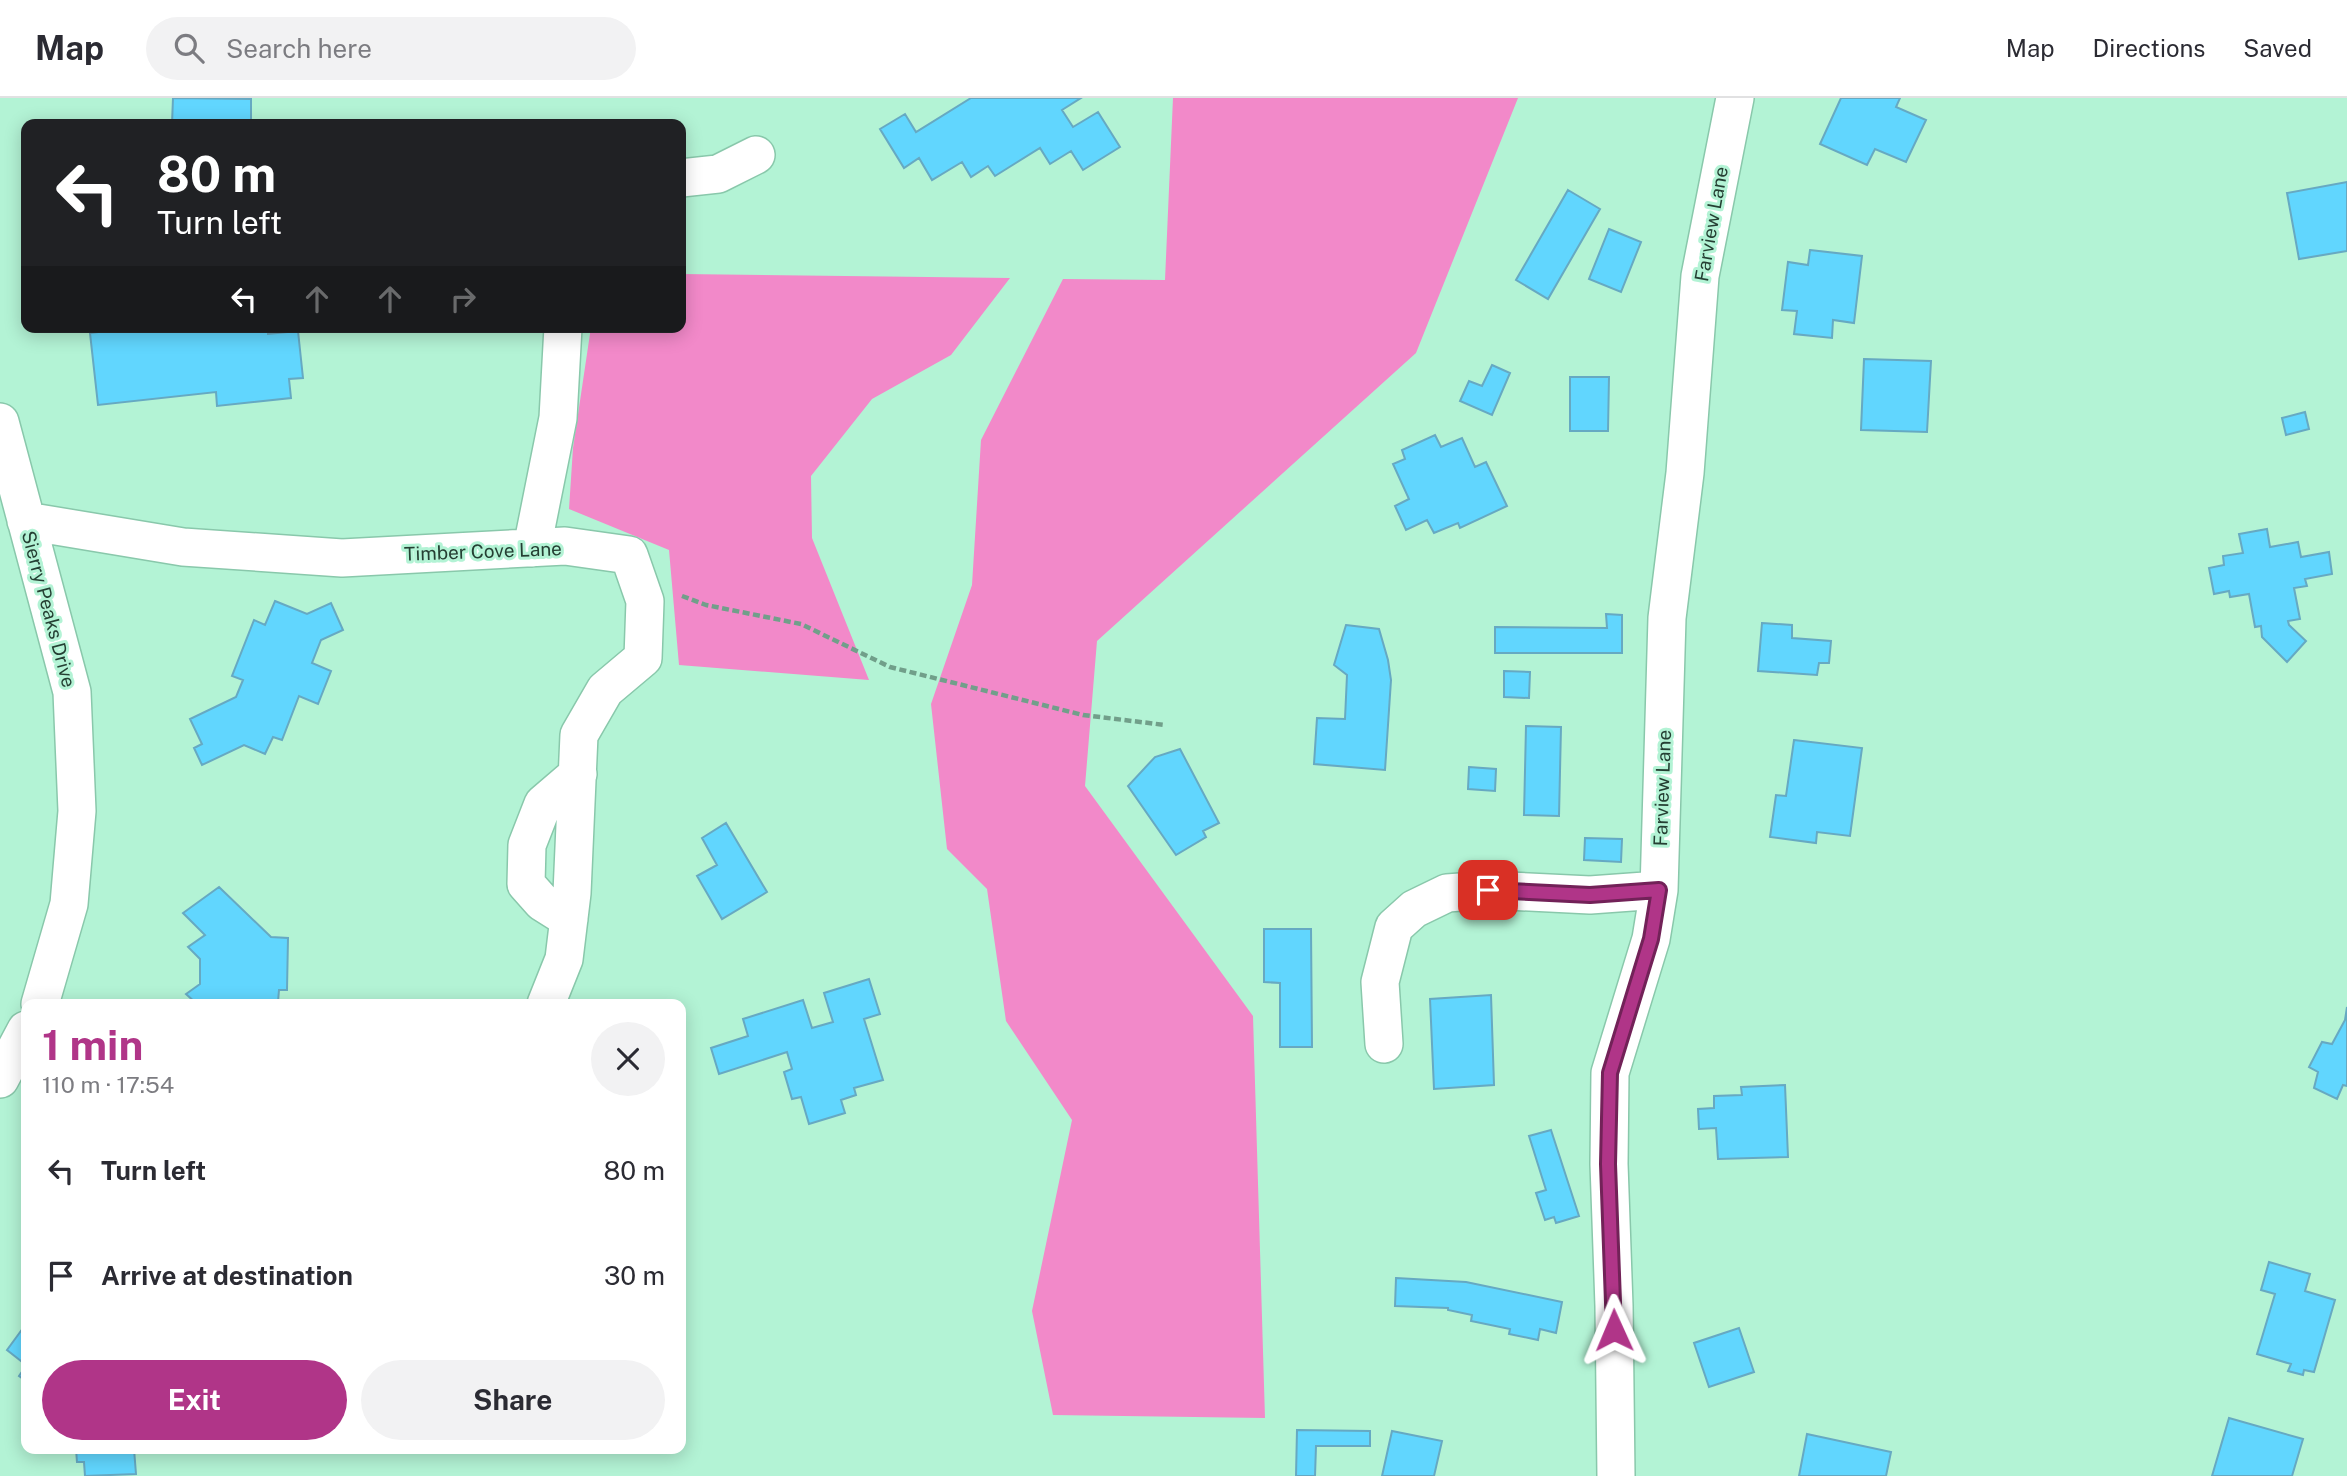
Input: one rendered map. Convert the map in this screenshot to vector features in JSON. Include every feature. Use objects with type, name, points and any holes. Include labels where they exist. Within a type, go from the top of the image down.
[{"type":"street","name":"Farview Lane","points":[[1616,1476],[1614,1306],[1608,1164],[1610,1073],[1651,939],[1659,890],[1667,618],[1685,473],[1700,275],[1735,98]]},
{"type":"street","points":[[686,177],[718,174],[756,155]]},
{"type":"street","points":[[532,548],[558,418],[564,333]]},
{"type":"street","name":"Sierry Peaks Drive","points":[[0,422],[72,692],[76,811],[69,904],[41,999]]},
{"type":"street","name":"Timber Cove Lane","points":[[26,521],[183,547],[342,558],[565,546],[629,555],[645,601],[643,658],[605,690],[579,735],[569,919],[564,959],[548,999]]},
{"type":"street","points":[[1384,1044],[1380,982],[1394,927],[1414,909],[1447,893],[1488,890],[1590,895],[1659,890]]},
{"type":"street","points":[[0,1079],[21,1039]]},
{"type":"path","points":[[638,580],[706,605],[801,624],[890,667],[1083,715],[1165,724]]},
{"type":"shaded area","points":[[1173,98],[1518,98],[1416,353],[1097,641],[1085,786],[1253,1016],[1265,1418],[1053,1415],[1032,1311],[1072,1120],[1006,1021],[987,889],[947,849],[931,704],[972,585],[981,440],[1063,279],[1165,280]]},
{"type":"shaded area","points":[[686,274],[1010,278],[951,355],[872,399],[811,476],[812,538],[869,680],[679,665],[669,550],[569,509],[573,448],[590,333],[686,333]]},
{"type":"building","points":[[173,98],[251,99],[251,119],[172,119]]},
{"type":"building","points":[[971,98],[1081,98],[1062,110],[1073,127],[1098,112],[1120,147],[1083,170],[1071,151],[1050,164],[1040,148],[995,176],[988,166],[971,177],[962,162],[932,180],[919,158],[904,168],[880,129],[905,114],[916,132]]},
{"type":"building","points":[[1841,98],[1900,98],[1896,107],[1926,120],[1906,162],[1875,149],[1867,165],[1820,144]]},
{"type":"building","points":[[2347,182],[2347,251],[2299,259],[2287,193]]},
{"type":"building","points":[[1568,190],[1600,209],[1548,299],[1516,280]]},
{"type":"building","points":[[1609,229],[1641,242],[1621,292],[1589,279]]},
{"type":"building","points":[[1810,250],[1862,256],[1854,323],[1833,320],[1832,338],[1794,334],[1797,311],[1782,310],[1788,262],[1808,265]]},
{"type":"building","points":[[90,333],[298,333],[303,378],[289,379],[291,398],[217,406],[216,392],[98,405]]},
{"type":"building","points":[[1864,359],[1931,361],[1927,432],[1861,430]]},
{"type":"building","points":[[1492,365],[1510,373],[1492,415],[1460,401],[1469,381],[1482,386]]},
{"type":"building","points":[[1570,377],[1609,377],[1608,431],[1570,431]]},
{"type":"building","points":[[2305,412],[2309,429],[2286,435],[2282,418]]},
{"type":"building","points":[[1435,435],[1441,447],[1462,438],[1475,467],[1486,462],[1507,506],[1460,528],[1458,523],[1434,533],[1427,520],[1406,530],[1395,506],[1409,499],[1393,464],[1405,459],[1402,450]]},
{"type":"building","points":[[2267,529],[2270,547],[2298,542],[2301,557],[2329,552],[2332,574],[2305,579],[2307,586],[2294,588],[2300,619],[2288,621],[2306,641],[2287,662],[2262,637],[2261,626],[2255,627],[2249,594],[2230,597],[2229,591],[2214,594],[2209,568],[2224,565],[2223,556],[2243,553],[2239,534]]},
{"type":"building","points":[[275,601],[307,614],[331,603],[343,630],[321,640],[312,663],[331,671],[318,704],[299,696],[282,740],[273,737],[265,754],[244,745],[202,765],[194,748],[202,744],[190,719],[236,697],[243,680],[232,676],[254,620],[265,625]]},
{"type":"building","points":[[1606,614],[1622,615],[1622,653],[1495,653],[1495,627],[1607,628]]},
{"type":"building","points":[[1762,623],[1792,625],[1792,638],[1831,641],[1829,663],[1819,663],[1817,675],[1758,671]]},
{"type":"building","points":[[1346,625],[1379,629],[1388,660],[1391,680],[1385,770],[1314,764],[1317,718],[1345,719],[1347,675],[1334,665]]},
{"type":"building","points":[[1504,671],[1530,672],[1529,698],[1504,697]]},
{"type":"building","points":[[1526,726],[1561,727],[1559,816],[1524,815]]},
{"type":"building","points":[[1794,740],[1862,748],[1850,836],[1817,832],[1816,843],[1770,837],[1776,795],[1786,796]]},
{"type":"building","points":[[1180,749],[1219,823],[1203,831],[1206,837],[1176,855],[1128,786],[1155,757]]},
{"type":"building","points":[[1469,767],[1496,769],[1495,791],[1468,789]]},
{"type":"building","points":[[726,823],[767,892],[722,919],[697,876],[717,865],[702,838]]},
{"type":"building","points":[[1585,838],[1622,839],[1621,862],[1584,860]]},
{"type":"building","points":[[219,887],[271,937],[288,938],[287,990],[279,990],[278,999],[192,999],[186,994],[200,984],[200,959],[188,947],[205,935],[183,913]]},
{"type":"building","points":[[1264,929],[1311,929],[1312,1047],[1280,1047],[1280,983],[1264,982]]},
{"type":"building","points":[[869,979],[880,1014],[864,1019],[883,1080],[854,1088],[856,1095],[841,1100],[845,1113],[809,1124],[801,1097],[792,1099],[784,1072],[792,1069],[787,1052],[719,1074],[711,1048],[748,1036],[743,1019],[803,1000],[812,1028],[833,1022],[824,993]]},
{"type":"building","points":[[1491,995],[1494,1085],[1434,1089],[1430,999]]},
{"type":"building","points":[[2347,1007],[2347,1086],[2343,1085],[2337,1099],[2314,1088],[2318,1072],[2309,1067],[2322,1042],[2332,1044],[2345,1020]]},
{"type":"building","points":[[1785,1085],[1788,1157],[1718,1159],[1716,1128],[1699,1129],[1698,1109],[1714,1108],[1714,1096],[1742,1095],[1741,1087]]},
{"type":"building","points":[[1551,1130],[1579,1216],[1556,1223],[1554,1217],[1545,1220],[1536,1193],[1546,1190],[1529,1136]]},
{"type":"building","points":[[2269,1262],[2310,1274],[2305,1291],[2335,1300],[2314,1372],[2304,1370],[2303,1375],[2288,1371],[2291,1364],[2257,1354],[2275,1294],[2261,1290]]},
{"type":"building","points":[[1396,1278],[1466,1282],[1562,1302],[1556,1333],[1540,1329],[1538,1340],[1509,1334],[1510,1329],[1471,1321],[1472,1315],[1448,1308],[1395,1306]]},
{"type":"building","points":[[1739,1328],[1754,1372],[1709,1387],[1694,1343]]},
{"type":"building","points":[[21,1331],[21,1361],[7,1350]]},
{"type":"building","points":[[2229,1418],[2303,1439],[2292,1476],[2212,1476]]},
{"type":"building","points":[[1297,1430],[1370,1431],[1370,1446],[1316,1446],[1315,1476],[1296,1476]]},
{"type":"building","points":[[1392,1431],[1442,1441],[1434,1476],[1382,1476]]},
{"type":"building","points":[[1807,1434],[1891,1452],[1886,1476],[1799,1476]]},
{"type":"building","points":[[76,1454],[134,1454],[136,1474],[85,1476],[84,1462],[77,1462]]},
{"type":"route","points":[[1488,890],[1590,895],[1659,890],[1651,939],[1610,1073],[1608,1164],[1614,1330]]}]
